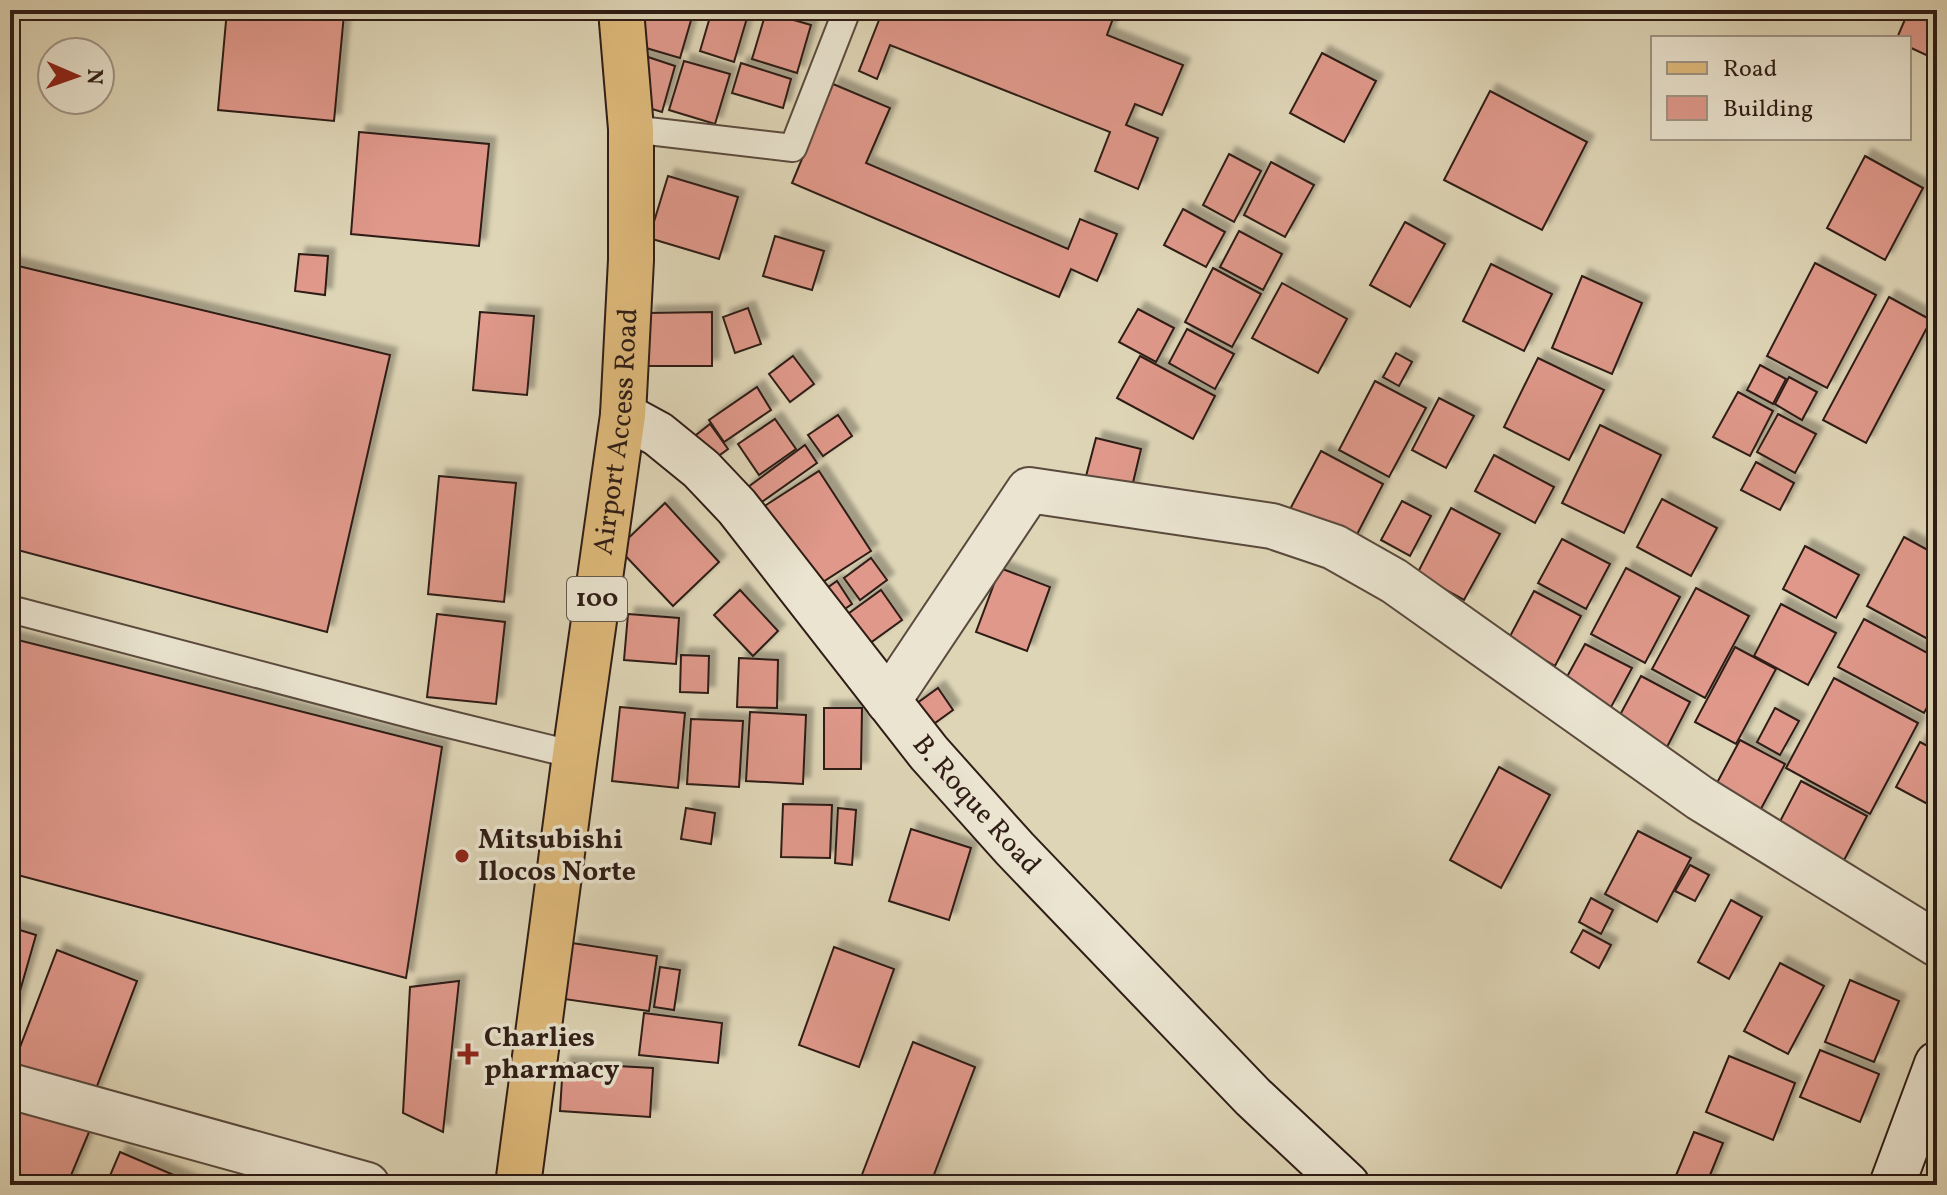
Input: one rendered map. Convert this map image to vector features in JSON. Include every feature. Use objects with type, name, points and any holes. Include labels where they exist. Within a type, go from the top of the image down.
[{"type":"main road","name":"Airport Access Road","points":[[518,1185],[623,415],[631,260],[631,129],[621,10]]},
{"type":"street","name":"B. Roque Road","points":[[623,415],[658,434],[701,469],[737,507],[929,753],[1015,849],[1253,1097],[1347,1185]]},
{"type":"street","points":[[888,701],[1029,490],[1272,526],[1334,547],[1394,581],[1700,798],[1937,944]]},
{"type":"street","points":[[1892,1185],[1937,1064]]},
{"type":"street","points":[[10,1086],[367,1185]]},
{"type":"lane","points":[[631,129],[793,148],[847,10]]},
{"type":"lane","points":[[10,609],[575,755]]},
{"type":"building","points":[[227,10],[299,10],[344,14],[334,121],[218,110]]},
{"type":"building","points":[[647,10],[694,10],[680,58],[636,45]]},
{"type":"building","points":[[712,10],[747,18],[734,62],[700,51]]},
{"type":"building","points":[[883,10],[1116,10],[1107,35],[1183,65],[1162,115],[1135,104],[1126,125],[1158,138],[1138,189],[1095,171],[1110,132],[890,45],[877,79],[859,71]]},
{"type":"building","points":[[1909,10],[1937,10],[1937,60],[1911,48],[1911,36],[1898,36]]},
{"type":"building","points":[[766,12],[811,25],[797,73],[752,59]]},
{"type":"building","points":[[636,53],[675,66],[662,112],[642,106]]},
{"type":"building","points":[[1322,53],[1376,81],[1344,142],[1290,113]]},
{"type":"building","points":[[684,61],[730,74],[715,124],[669,110]]},
{"type":"building","points":[[741,63],[791,79],[783,108],[732,93]]},
{"type":"building","points":[[833,84],[890,108],[866,163],[1068,249],[1080,219],[1117,234],[1097,281],[1071,269],[1059,297],[792,183]]},
{"type":"building","points":[[1490,91],[1587,142],[1542,230],[1444,180]]},
{"type":"building","points":[[359,132],[489,144],[479,246],[351,234]]},
{"type":"building","points":[[1229,154],[1261,171],[1234,222],[1203,205]]},
{"type":"building","points":[[1865,156],[1923,188],[1885,260],[1827,228]]},
{"type":"building","points":[[1271,162],[1314,185],[1285,237],[1244,215]]},
{"type":"building","points":[[668,176],[738,197],[719,259],[649,238]]},
{"type":"building","points":[[1183,209],[1225,232],[1206,267],[1164,245]]},
{"type":"building","points":[[1405,222],[1445,244],[1410,307],[1370,285]]},
{"type":"building","points":[[1239,231],[1282,254],[1263,290],[1220,267]]},
{"type":"building","points":[[775,236],[824,251],[812,290],[763,276]]},
{"type":"building","points":[[299,254],[328,256],[325,295],[295,291]]},
{"type":"building","points":[[1815,263],[1876,295],[1827,388],[1767,356]]},
{"type":"building","points":[[10,264],[390,355],[327,632],[10,548]]},
{"type":"building","points":[[1491,264],[1552,294],[1524,351],[1463,321]]},
{"type":"building","points":[[1213,268],[1261,294],[1232,347],[1185,322]]},
{"type":"building","points":[[1582,276],[1642,303],[1612,374],[1552,348]]},
{"type":"building","points":[[1282,283],[1347,319],[1318,373],[1252,338]]},
{"type":"building","points":[[1889,297],[1931,320],[1866,443],[1823,420]]},
{"type":"building","points":[[748,308],[761,344],[735,353],[723,317]]},
{"type":"building","points":[[1138,309],[1174,328],[1156,362],[1119,342]]},
{"type":"building","points":[[480,312],[534,316],[527,395],[473,390]]},
{"type":"building","points":[[712,312],[712,366],[648,366],[648,313]]},
{"type":"building","points":[[1187,329],[1234,354],[1215,389],[1169,363]]},
{"type":"building","points":[[1396,353],[1412,362],[1399,386],[1383,377]]},
{"type":"building","points":[[793,356],[814,384],[790,402],[769,374]]},
{"type":"building","points":[[1140,356],[1215,396],[1193,439],[1117,398]]},
{"type":"building","points":[[1538,358],[1604,390],[1569,460],[1504,427]]},
{"type":"building","points":[[1760,365],[1786,379],[1773,404],[1747,390]]},
{"type":"building","points":[[1789,377],[1817,392],[1802,420],[1775,404]]},
{"type":"building","points":[[1375,381],[1426,408],[1389,477],[1339,450]]},
{"type":"building","points":[[757,387],[771,410],[724,442],[709,420]]},
{"type":"building","points":[[1738,392],[1773,411],[1750,456],[1713,437]]},
{"type":"building","points":[[1439,398],[1474,416],[1446,468],[1412,450]]},
{"type":"building","points":[[1778,414],[1816,434],[1795,473],[1757,452]]},
{"type":"building","points":[[838,415],[852,436],[823,456],[808,435]]},
{"type":"building","points":[[775,419],[796,449],[759,475],[738,444]]},
{"type":"building","points":[[710,424],[728,449],[709,463],[691,439]]},
{"type":"building","points":[[1600,425],[1661,455],[1624,533],[1562,503]]},
{"type":"building","points":[[1096,438],[1141,449],[1131,491],[1085,480]]},
{"type":"building","points":[[805,445],[817,463],[756,506],[744,490]]},
{"type":"building","points":[[1321,451],[1383,484],[1352,544],[1289,511]]},
{"type":"building","points":[[1494,455],[1554,487],[1535,523],[1475,491]]},
{"type":"building","points":[[1756,462],[1794,483],[1780,510],[1741,490]]},
{"type":"building","points":[[819,471],[871,551],[815,587],[763,507]]},
{"type":"building","points":[[439,476],[516,483],[504,602],[428,594]]},
{"type":"building","points":[[1662,499],[1717,528],[1691,576],[1637,547]]},
{"type":"building","points":[[1402,501],[1431,516],[1410,556],[1381,540]]},
{"type":"building","points":[[665,503],[719,562],[673,606],[618,548]]},
{"type":"building","points":[[1451,508],[1500,534],[1464,600],[1417,574]]},
{"type":"building","points":[[1904,537],[1937,555],[1937,644],[1867,606]]},
{"type":"building","points":[[1562,539],[1610,564],[1586,609],[1538,583]]},
{"type":"building","points":[[1805,546],[1859,575],[1836,618],[1783,589]]},
{"type":"building","points":[[871,558],[887,580],[860,600],[844,578]]},
{"type":"building","points":[[1000,568],[1050,587],[1027,651],[976,632]]},
{"type":"building","points":[[1626,568],[1680,597],[1645,663],[1591,634]]},
{"type":"building","points":[[837,581],[852,604],[836,615],[820,593]]},
{"type":"building","points":[[1696,588],[1749,616],[1705,698],[1652,669]]},
{"type":"building","points":[[740,590],[778,631],[753,656],[714,615]]},
{"type":"building","points":[[881,590],[902,620],[866,646],[845,616]]},
{"type":"building","points":[[1534,591],[1581,616],[1555,666],[1508,640]]},
{"type":"building","points":[[1781,604],[1836,633],[1808,685],[1754,656]]},
{"type":"building","points":[[437,614],[505,622],[496,704],[427,697]]},
{"type":"building","points":[[628,614],[679,618],[676,664],[624,660]]},
{"type":"building","points":[[1864,619],[1937,658],[1937,689],[1924,713],[1838,667]]},
{"type":"building","points":[[10,638],[442,747],[406,978],[10,873]]},
{"type":"building","points":[[1585,644],[1632,668],[1610,709],[1563,684]]},
{"type":"building","points":[[1735,647],[1776,669],[1736,744],[1695,722]]},
{"type":"building","points":[[681,655],[709,656],[708,693],[680,692]]},
{"type":"building","points":[[739,658],[778,660],[777,708],[737,707]]},
{"type":"building","points":[[1641,676],[1690,702],[1664,753],[1614,726]]},
{"type":"building","points":[[1834,678],[1918,723],[1870,814],[1786,768]]},
{"type":"building","points":[[938,688],[953,710],[924,731],[909,709]]},
{"type":"building","points":[[620,707],[685,713],[678,788],[612,781]]},
{"type":"building","points":[[824,708],[862,708],[861,769],[824,769]]},
{"type":"building","points":[[1775,708],[1799,721],[1780,755],[1757,742]]},
{"type":"building","points":[[750,712],[806,715],[803,784],[746,781]]},
{"type":"building","points":[[691,719],[743,721],[739,787],[687,784]]},
{"type":"building","points":[[1740,740],[1785,764],[1756,818],[1711,794]]},
{"type":"building","points":[[1920,742],[1937,751],[1937,809],[1896,787]]},
{"type":"building","points":[[1499,767],[1550,795],[1501,888],[1450,860]]},
{"type":"building","points":[[1801,781],[1867,816],[1841,866],[1775,831]]},
{"type":"building","points":[[783,804],[832,805],[830,858],[781,857]]},
{"type":"building","points":[[686,808],[715,813],[711,844],[681,839]]},
{"type":"building","points":[[838,808],[856,810],[852,865],[835,863]]},
{"type":"building","points":[[911,829],[971,848],[949,920],[889,901]]},
{"type":"building","points":[[1638,831],[1691,858],[1657,922],[1605,894]]},
{"type":"building","points":[[1690,865],[1709,875],[1695,901],[1675,891]]},
{"type":"building","points":[[1591,898],[1613,910],[1601,934],[1579,922]]},
{"type":"building","points":[[1731,900],[1762,917],[1729,979],[1698,962]]},
{"type":"building","points":[[10,927],[36,935],[10,1026]]},
{"type":"building","points":[[1583,930],[1611,945],[1599,968],[1571,952]]},
{"type":"building","points":[[572,943],[657,956],[649,1011],[564,999]]},
{"type":"building","points":[[834,947],[894,969],[859,1067],[799,1045]]},
{"type":"building","points":[[57,950],[137,981],[94,1094],[14,1063]]},
{"type":"building","points":[[1780,963],[1824,986],[1788,1054],[1744,1031]]},
{"type":"building","points":[[660,967],[680,970],[674,1010],[654,1007]]},
{"type":"building","points":[[1850,980],[1899,1001],[1874,1062],[1825,1042]]},
{"type":"building","points":[[459,981],[443,1132],[403,1113],[410,987]]},
{"type":"building","points":[[644,1013],[722,1023],[718,1063],[639,1055]]},
{"type":"building","points":[[913,1042],[975,1067],[930,1185],[858,1185]]},
{"type":"building","points":[[1820,1050],[1879,1074],[1860,1122],[1800,1097]]},
{"type":"building","points":[[1729,1056],[1795,1083],[1773,1140],[1706,1112]]},
{"type":"building","points":[[563,1063],[653,1068],[650,1117],[560,1111]]},
{"type":"building","points":[[10,1103],[92,1125],[67,1185],[10,1185]]},
{"type":"building","points":[[1694,1132],[1723,1143],[1706,1185],[1672,1185]]},
{"type":"building","points":[[1937,1150],[1937,1185],[1924,1185]]},
{"type":"building","points":[[120,1152],[197,1185],[106,1185]]},
{"type":"building","points":[[247,1170],[269,1179],[267,1185],[241,1185]]},
{"type":"place","name":"Mitsubishi Ilocos Norte","points":[[462,856]]},
{"type":"place","name":"Charlies pharmacy","points":[[468,1054]]}]
